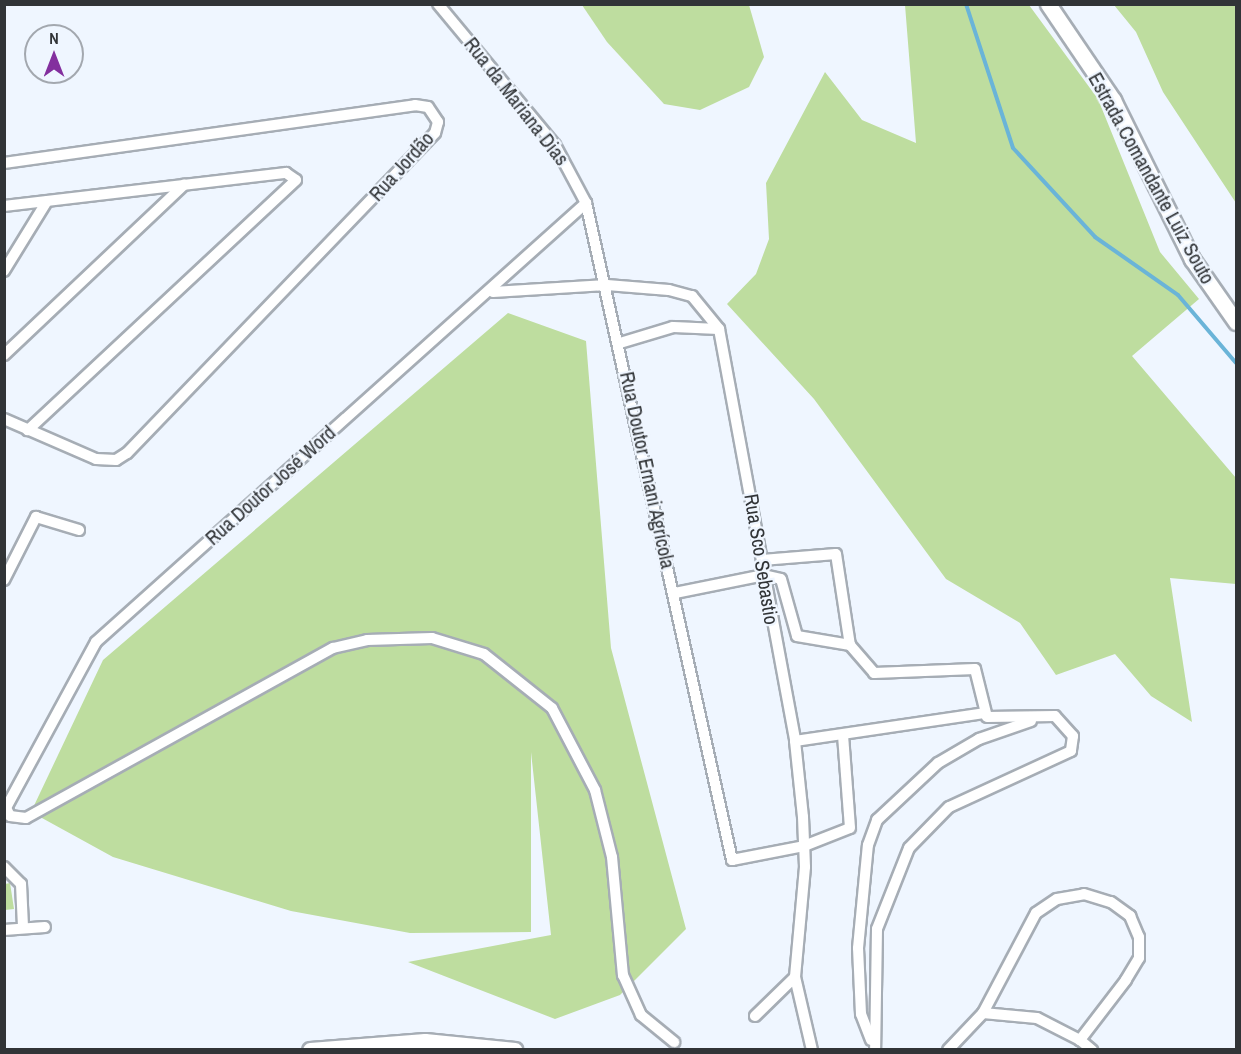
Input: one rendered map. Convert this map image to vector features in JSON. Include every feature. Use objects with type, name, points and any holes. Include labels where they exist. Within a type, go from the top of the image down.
[{"type":"street","name":"Rua da Mariana Dias","points":[[438,4],[555,145],[586,203]]},
{"type":"street","name":"Estrada Comandante Luiz Souto","points":[[1048,4],[1113,100],[1192,259],[1236,322]]},
{"type":"street","name":"Rua Jordão","points":[[4,163],[414,105],[428,107],[438,122],[435,133],[127,453],[116,460],[96,459],[4,419]]},
{"type":"street","points":[[4,206],[286,173],[296,182],[28,430]]},
{"type":"street","points":[[4,355],[184,185]]},
{"type":"street","points":[[4,271],[47,201]]},
{"type":"street","name":"Rua Doutor Ernani Agrícola","points":[[586,203],[607,285],[675,593],[701,739],[727,855],[738,861],[804,846],[852,825],[843,735]]},
{"type":"street","name":"Rua Doutor José Word","points":[[6,808],[96,642],[493,292],[586,203]]},
{"type":"street","name":"Rua Sco Sebastio","points":[[493,292],[607,285],[692,296],[719,329],[795,741],[804,846],[795,977],[812,1050]]},
{"type":"street","points":[[620,343],[673,327],[719,329]]},
{"type":"street","points":[[4,580],[36,517],[79,530]]},
{"type":"street","points":[[762,560],[836,554],[850,645],[874,673],[975,669],[984,713]]},
{"type":"street","points":[[675,593],[764,575],[785,583],[797,636],[850,645]]},
{"type":"street","points":[[6,808],[10,816],[26,818],[333,648],[366,640],[432,638],[484,654],[552,708],[595,790],[612,857],[623,975],[641,1015],[674,1042]]},
{"type":"street","points":[[795,741],[984,713],[999,720],[1048,715],[1066,723],[1074,743],[1071,751],[949,807],[909,848],[877,929],[874,1048]]},
{"type":"street","points":[[874,1048],[861,1014],[858,948],[868,845],[877,820],[938,762],[979,739],[1048,715]]},
{"type":"street","points":[[4,867],[21,884],[23,927]]},
{"type":"street","points":[[948,1050],[982,1013],[1036,913],[1057,899],[1093,897],[1130,916],[1139,937],[1139,958],[1080,1040]]},
{"type":"street","points":[[4,930],[45,927]]},
{"type":"street","points":[[755,1016],[795,977]]},
{"type":"street","points":[[982,1013],[1037,1018],[1080,1040],[1092,1050]]},
{"type":"street","points":[[310,1050],[425,1041],[515,1050]]},
{"type":"green space","points":[[582,5],[749,5],[764,57],[749,87],[700,110],[664,104],[607,42]]},
{"type":"green space","points":[[905,5],[1029,5],[1098,99],[1160,252],[1199,299],[1132,356],[1236,478],[1236,584],[1170,578],[1192,722],[1151,696],[1115,654],[1056,675],[1020,623],[946,579],[814,399],[727,304],[756,274],[769,239],[766,183],[825,72],[862,120],[916,143]]},
{"type":"green space","points":[[1114,5],[1236,5],[1236,203],[1163,92],[1136,32]]},
{"type":"green space","points":[[508,313],[586,341],[611,648],[686,929],[620,995],[555,1019],[408,962],[551,935],[531,752],[531,932],[410,933],[291,911],[113,857],[31,812],[103,660]]},
{"type":"green space","points":[[10,883],[14,909],[5,910],[5,884]]},
{"type":"waterway","points":[[966,4],[1013,148],[1095,237],[1178,295],[1236,363]]}]
